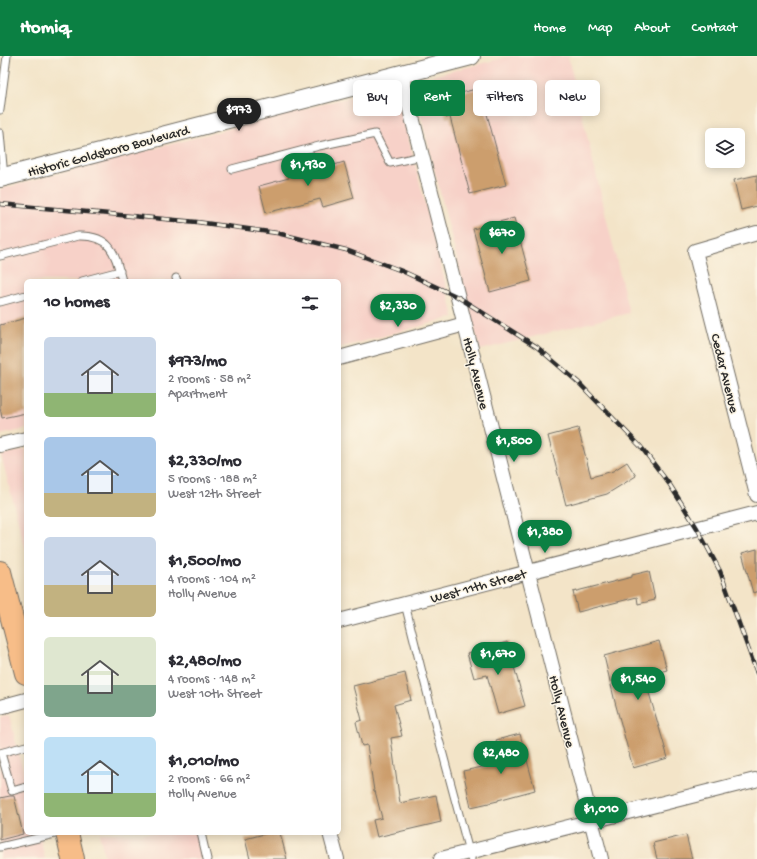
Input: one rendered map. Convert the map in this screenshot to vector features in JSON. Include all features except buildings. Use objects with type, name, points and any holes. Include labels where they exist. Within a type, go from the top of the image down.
[{"type":"main road","points":[[0,572],[24,665]]},
{"type":"main road","points":[[67,835],[73,859]]},
{"type":"street","name":"Historic Goldsboro Boulevard","points":[[2,178],[471,56]]},
{"type":"street","name":"Holly Avenue","points":[[402,74],[601,859]]},
{"type":"street","name":"Cedar Avenue","points":[[757,233],[695,251],[753,463],[757,495]]},
{"type":"street","points":[[341,357],[465,324]]},
{"type":"street","points":[[0,446],[24,440]]},
{"type":"street","name":"West 11th Street","points":[[341,620],[757,513]]},
{"type":"street","points":[[0,707],[24,701]]},
{"type":"street","points":[[441,859],[470,855],[591,820],[754,780]]},
{"type":"street","points":[[331,835],[337,859]]},
{"type":"lane","points":[[0,110],[7,56]]},
{"type":"lane","points":[[0,133],[2,178]]},
{"type":"lane","points":[[232,168],[319,146],[375,134],[390,163],[422,156]]},
{"type":"lane","points":[[0,256],[78,236],[87,236],[102,241],[112,249],[122,279]]},
{"type":"lane","points":[[90,279],[120,271]]},
{"type":"lane","points":[[0,302],[24,296]]},
{"type":"lane","points":[[405,604],[470,855]]},
{"type":"lane","points":[[24,747],[1,753],[12,791],[24,788]]},
{"type":"lane","points":[[0,847],[51,835]]},
{"type":"lane","points":[[201,835],[207,859]]},
{"type":"shaded area","points":[[511,56],[568,56],[574,80],[545,80],[545,116],[582,116],[629,313],[480,350],[421,116],[465,116],[465,80],[416,80]]},
{"type":"shaded area","points":[[353,96],[353,116],[402,116],[402,113],[454,317],[341,347],[341,279],[24,279],[24,429],[0,435],[0,189]]},
{"type":"shaded area","points":[[24,449],[24,543],[1,455]]},
{"type":"shaded area","points":[[9,715],[24,774],[24,835],[39,835],[45,859],[0,859],[0,717]]},
{"type":"shaded area","points":[[99,835],[199,835],[204,859],[105,859]]},
{"type":"railway","points":[[0,204],[197,222],[277,233],[346,250],[402,271],[458,297],[537,347],[579,383],[641,447],[670,485],[697,528],[720,571],[757,673]]}]
